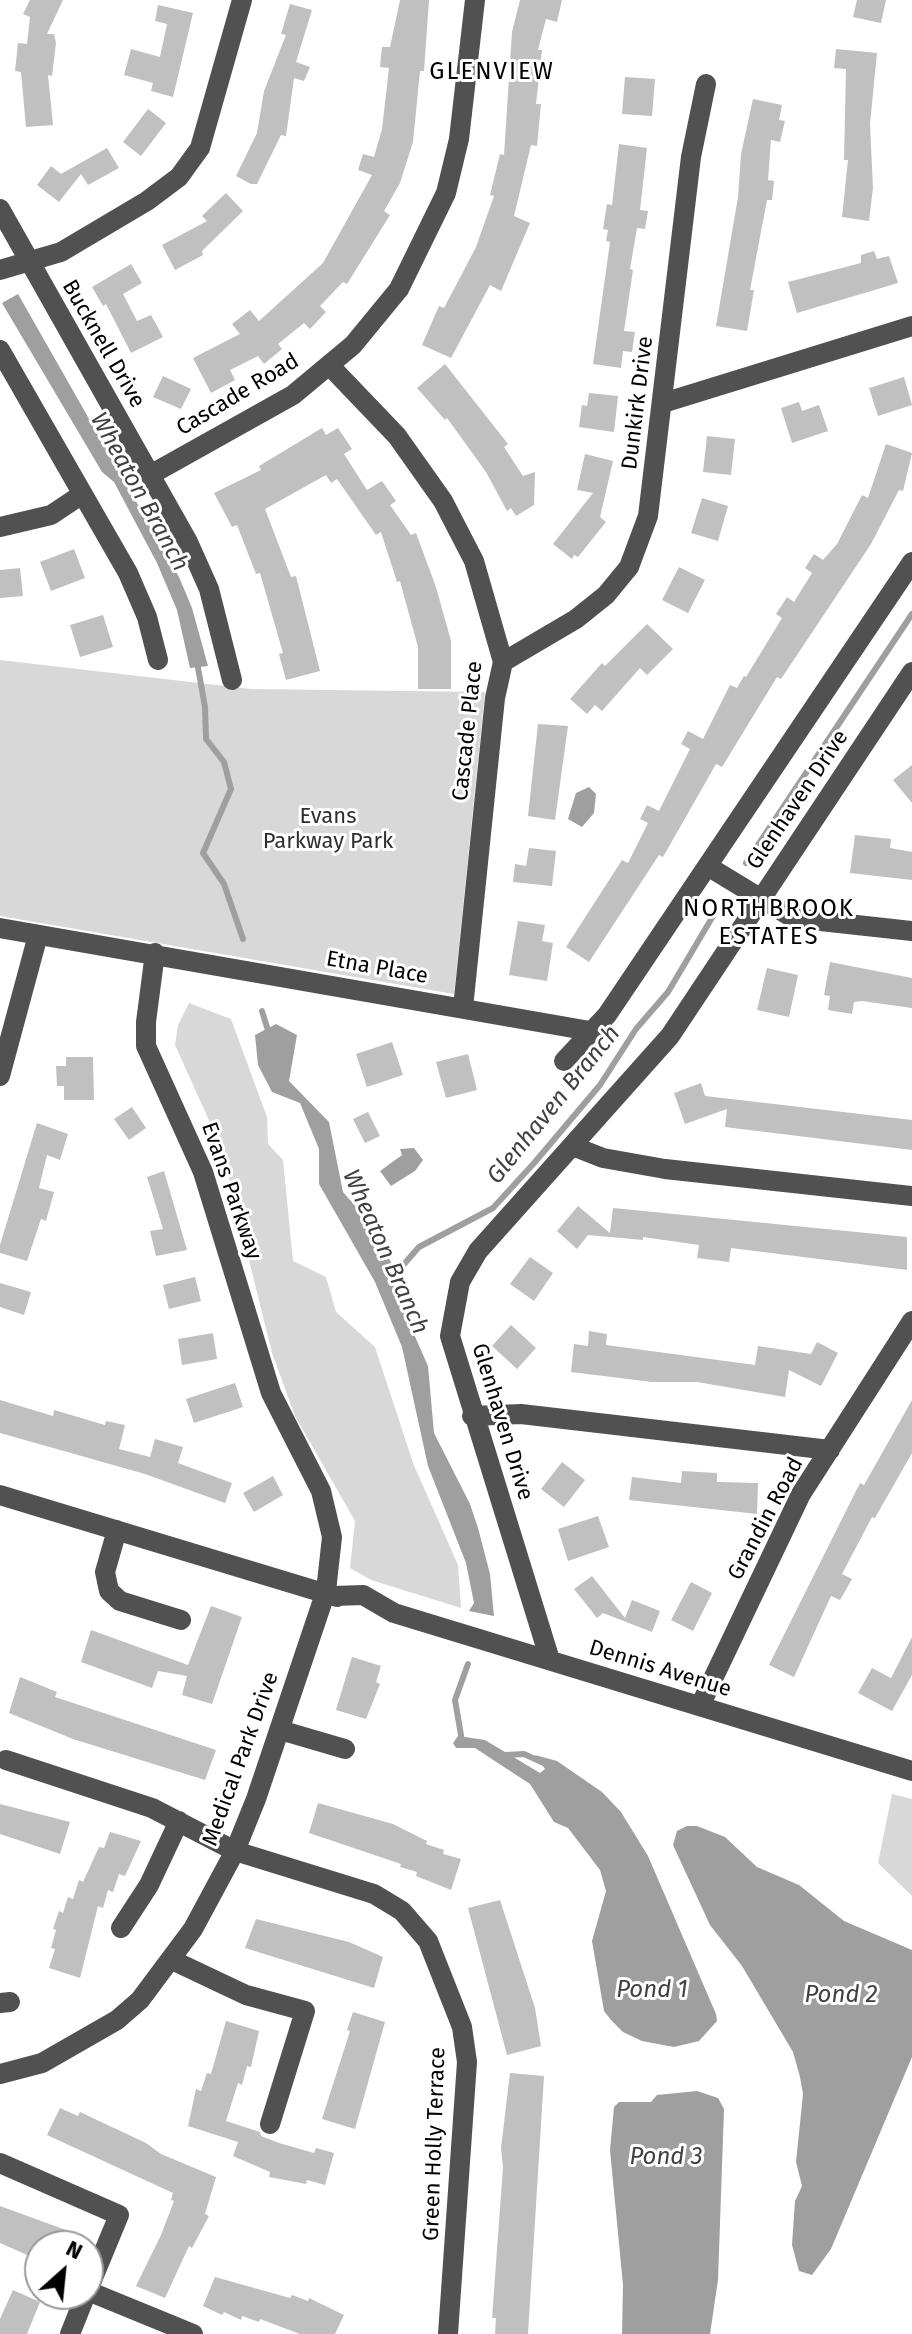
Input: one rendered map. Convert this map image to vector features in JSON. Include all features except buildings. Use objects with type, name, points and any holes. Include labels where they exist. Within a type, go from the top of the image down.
[{"type":"street","points":[[0,270],[30,264],[61,252],[147,201],[179,177],[200,148],[242,0]]},
{"type":"street","name":"Cascade Road","points":[[150,475],[293,395],[353,345],[399,289],[446,193],[459,139],[475,0]]},
{"type":"street","name":"Dunkirk Drive","points":[[503,662],[576,619],[606,595],[629,567],[648,516],[691,157],[706,84]]},
{"type":"street","name":"Bucknell Drive","points":[[0,209],[188,542],[209,589],[232,680]]},
{"type":"street","points":[[663,403],[912,326]]},
{"type":"street","points":[[0,350],[128,573],[147,617],[158,660]]},
{"type":"street","name":"Cascade Place","points":[[330,366],[397,436],[443,501],[474,561],[503,662],[495,698],[463,1008]]},
{"type":"street","points":[[0,527],[51,515],[81,495]]},
{"type":"street","name":"Glenhaven Drive","points":[[564,1061],[607,1015],[912,562]]},
{"type":"street","name":"Glenhaven Drive","points":[[550,1660],[531,1591],[472,1416],[450,1336],[460,1282],[478,1251],[575,1147],[670,1036],[761,898],[903,700],[912,672]]},
{"type":"street","points":[[709,867],[793,918],[912,931]]},
{"type":"street","points":[[0,928],[155,953]]},
{"type":"street","points":[[0,1076],[38,935]]},
{"type":"street","name":"Etna Place","points":[[155,953],[590,1031]]},
{"type":"street","name":"Evans Parkway","points":[[155,953],[146,1046],[203,1172],[271,1393],[321,1491],[332,1537],[330,1594]]},
{"type":"street","points":[[575,1147],[603,1158],[665,1169],[912,1196]]},
{"type":"street","name":"Grandin Road","points":[[700,1706],[801,1494],[912,1321]]},
{"type":"street","points":[[472,1416],[521,1414],[830,1450]]},
{"type":"street","name":"Dennis Avenue","points":[[0,1495],[330,1594],[363,1595],[394,1613],[912,1771]]},
{"type":"street","points":[[117,1530],[105,1572],[109,1591],[120,1601],[181,1620]]},
{"type":"street","name":"Medical Park Drive","points":[[0,2074],[42,2063],[92,2037],[140,2000],[172,1960],[235,1851],[330,1594]]},
{"type":"street","points":[[280,1730],[345,1749]]},
{"type":"street","name":"Green Holly Terrace","points":[[6,1760],[152,1808],[235,1851],[374,1894],[402,1911],[428,1941],[462,2027],[467,2062],[448,2334]]},
{"type":"street","points":[[121,1928],[149,1885],[179,1821]]},
{"type":"street","points":[[172,1960],[246,1995],[305,2011],[270,2124]]},
{"type":"street","points":[[0,2163],[119,2215],[104,2251]]},
{"type":"street","points":[[104,2299],[193,2334]]},
{"type":"street","points":[[70,2334],[80,2310]]},
{"type":"green space","name":"Evans Parkway Park","points":[[0,660],[251,689],[485,692],[454,994],[0,916]]},
{"type":"green space","points":[[189,1003],[231,1019],[267,1117],[268,1144],[283,1160],[293,1261],[326,1277],[336,1312],[375,1347],[413,1463],[458,1565],[461,1608],[371,1580],[350,1568],[355,1521],[295,1416],[272,1353],[221,1147],[175,1045],[178,1025]]},
{"type":"green space","points":[[892,1794],[912,1799],[912,1896],[878,1863]]},
{"type":"water","points":[[18,294],[179,577],[192,608],[208,666],[190,668],[177,610],[157,563],[114,482],[102,472],[2,303]]},
{"type":"water","points":[[589,787],[596,794],[594,813],[582,827],[568,819],[576,793]]},
{"type":"water","points":[[276,1024],[297,1035],[289,1081],[329,1122],[343,1192],[371,1224],[391,1262],[399,1300],[428,1366],[434,1433],[470,1504],[478,1528],[490,1574],[494,1616],[469,1611],[474,1603],[466,1563],[428,1466],[402,1347],[375,1282],[319,1184],[319,1149],[300,1103],[272,1092],[258,1065],[255,1035]]},
{"type":"water","points":[[414,1148],[423,1160],[415,1171],[391,1186],[380,1171],[402,1155],[400,1149]]},
{"type":"water","name":"Pond 1","points":[[458,1736],[485,1740],[540,1773],[545,1769],[535,1755],[557,1761],[602,1792],[621,1812],[648,1856],[716,2014],[717,2021],[699,2041],[674,2047],[642,2041],[623,2032],[611,2020],[604,2011],[592,1941],[606,1891],[600,1870],[568,1828],[554,1822],[530,1784],[475,1748],[456,1748],[453,1743]]},
{"type":"water","name":"Pond 2","points":[[687,1826],[697,1826],[725,1837],[757,1867],[799,1885],[844,1921],[912,1950],[912,2057],[831,2249],[812,2275],[799,2271],[792,2245],[795,2201],[802,2186],[796,2162],[803,2094],[800,2077],[793,2052],[742,1966],[710,1925],[673,1845],[677,1831]]},
{"type":"water","name":"Pond 3","points":[[697,2091],[718,2098],[724,2109],[718,2280],[710,2334],[622,2334],[623,2285],[610,2150],[614,2107],[619,2102],[651,2102],[657,2095]]},
{"type":"waterway","name":"Glenhaven Branch","points":[[746,863],[912,614]]},
{"type":"waterway","name":"Wheaton Branch","points":[[197,662],[205,707],[206,739],[224,762],[231,789],[203,853],[224,884],[243,939]]},
{"type":"waterway","name":"Glenhaven Branch","points":[[390,1280],[419,1247],[493,1208],[535,1162],[600,1085],[636,1029],[668,992],[716,911]]},
{"type":"waterway","name":"Wheaton Branch","points":[[262,1011],[269,1034]]},
{"type":"waterway","name":"Wheaton Branch","points":[[462,1741],[455,1700],[468,1664]]},
{"type":"waterway","name":"Wheaton Branch","points":[[506,1755],[524,1754],[548,1765]]},
{"type":"district","name":"GLENVIEW","points":[[492,72]]},
{"type":"district","name":"NORTHBROOK ESTATES","points":[[769,923]]}]
